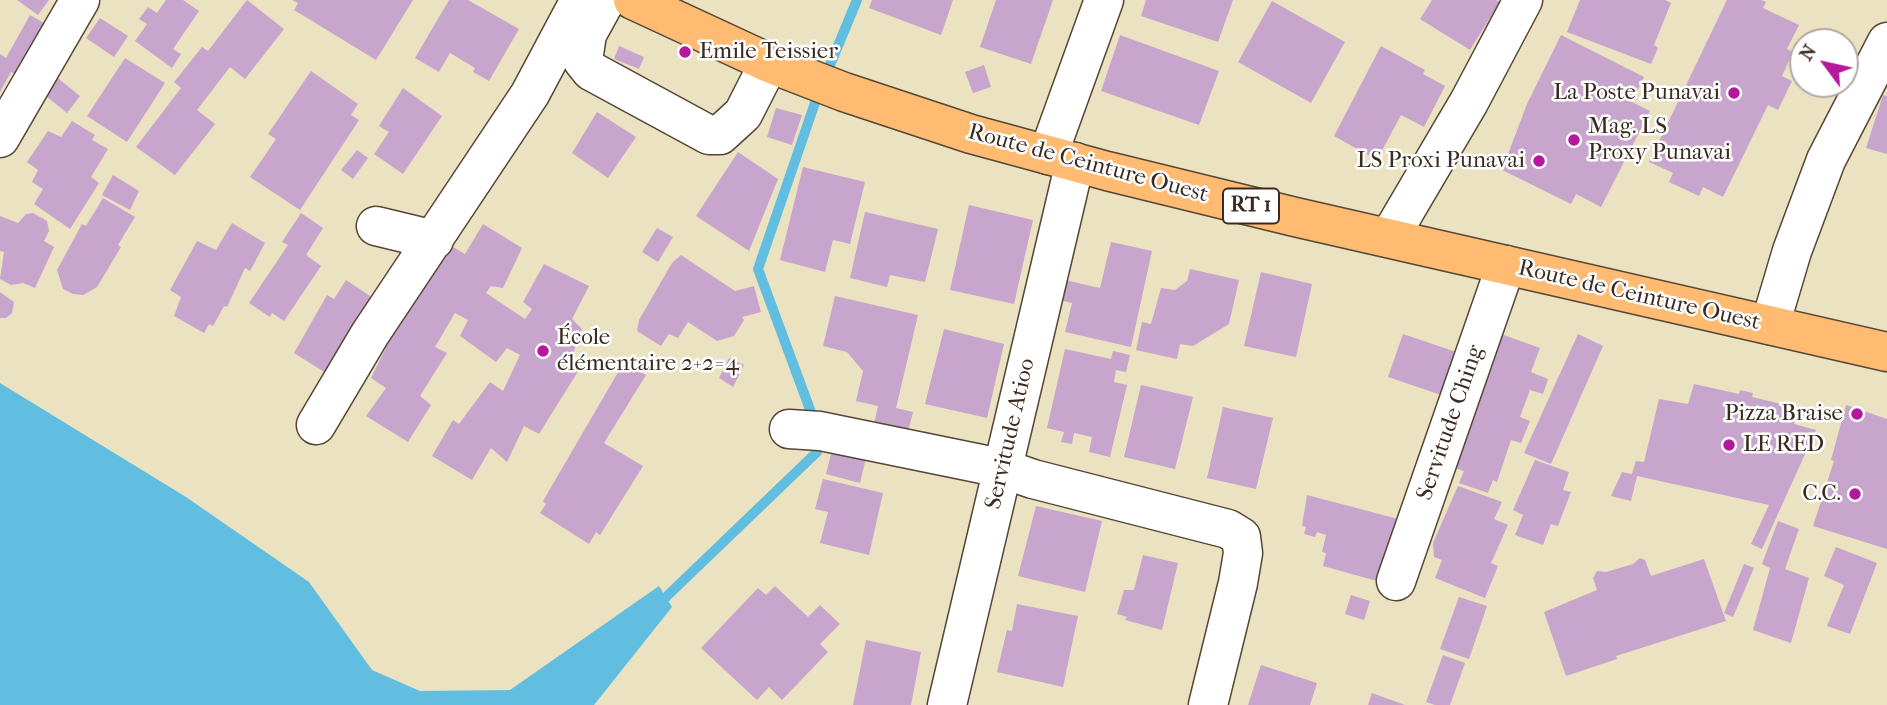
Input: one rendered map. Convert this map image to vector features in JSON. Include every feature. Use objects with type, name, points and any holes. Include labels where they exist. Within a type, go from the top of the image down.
[{"type":"main road","name":"Route de Ceinture Ouest","points":[[633,0],[769,63],[844,92],[971,134],[1062,159],[1389,238],[1887,352]]},
{"type":"street","points":[[0,138],[80,0]]},
{"type":"street","points":[[316,425],[370,334],[530,94],[580,0]]},
{"type":"street","points":[[606,0],[587,34],[583,61],[591,71],[709,135],[720,135],[743,114],[769,63]]},
{"type":"street","name":"Servitude Atioo","points":[[947,705],[1002,468],[1062,159],[1104,0]]},
{"type":"street","points":[[1389,238],[1469,102],[1523,0]]},
{"type":"street","points":[[1770,326],[1792,251],[1826,160],[1887,42]]},
{"type":"street","points":[[376,226],[434,240]]},
{"type":"street","name":"Servitude Ching","points":[[1396,582],[1506,265]]},
{"type":"street","points":[[789,429],[820,431],[1002,468],[1033,479],[1228,529],[1241,537],[1243,553],[1238,583],[1208,705]]},
{"type":"water","points":[[0,383],[186,497],[309,582],[372,670],[420,691],[510,690],[659,586],[672,607],[594,705],[0,705]]},
{"type":"building","points":[[17,0],[49,0],[38,15]]},
{"type":"building","points":[[166,0],[183,0],[199,11],[173,49],[181,54],[172,68],[135,41],[147,24],[139,19],[148,7],[157,13]]},
{"type":"building","points":[[247,0],[284,29],[245,79],[230,67],[197,110],[215,124],[175,175],[136,147],[181,88],[174,82],[202,47],[208,51]]},
{"type":"building","points":[[292,0],[413,0],[376,60],[294,10],[298,3]]},
{"type":"building","points":[[449,0],[468,0],[519,29],[489,81],[473,72],[475,68],[450,53],[439,72],[415,58]]},
{"type":"building","points":[[872,0],[953,0],[941,35],[869,8]]},
{"type":"building","points":[[996,0],[1053,0],[1031,64],[980,47]]},
{"type":"building","points":[[1146,0],[1233,0],[1218,42],[1141,16]]},
{"type":"building","points":[[1432,0],[1500,2],[1470,50],[1420,19]]},
{"type":"building","points":[[1580,0],[1665,0],[1671,3],[1654,45],[1658,48],[1651,64],[1567,32]]},
{"type":"building","name":"La Poste Punavai","points":[[1727,0],[1761,0],[1766,2],[1763,8],[1799,25],[1798,28],[1789,28],[1789,61],[1782,76],[1789,80],[1789,87],[1778,110],[1768,105],[1723,197],[1703,187],[1699,196],[1669,182],[1673,173],[1649,162]]},
{"type":"building","points":[[1272,1],[1345,42],[1311,103],[1238,62]]},
{"type":"building","points":[[30,15],[49,26],[21,77],[11,72],[0,92],[0,54],[6,58]]},
{"type":"building","points":[[100,18],[128,36],[114,57],[86,38]]},
{"type":"building","points":[[1120,35],[1219,71],[1199,125],[1101,91]]},
{"type":"building","name":"Mag. LS Proxy Punavai","points":[[1561,35],[1644,77],[1632,102],[1650,111],[1601,207],[1576,194],[1571,204],[1502,170],[1527,104]]},
{"type":"building","points":[[619,46],[644,57],[639,69],[614,59]]},
{"type":"building","points":[[1381,46],[1425,70],[1423,74],[1445,86],[1424,127],[1401,115],[1377,160],[1334,136]]},
{"type":"building","points":[[125,58],[165,83],[127,142],[87,116]]},
{"type":"building","points":[[984,65],[991,87],[973,93],[965,72]]},
{"type":"building","points":[[311,71],[358,104],[351,115],[359,120],[300,210],[250,177],[276,139],[268,134]]},
{"type":"building","points":[[54,75],[80,96],[67,113],[41,92]]},
{"type":"building","points":[[403,88],[442,116],[403,174],[374,154],[389,132],[379,126]]},
{"type":"building","points":[[1883,95],[1887,96],[1887,154],[1866,148]]},
{"type":"building","points":[[776,108],[802,115],[792,145],[767,137]]},
{"type":"building","points":[[597,112],[636,137],[608,178],[572,153]]},
{"type":"building","points":[[72,121],[95,135],[92,140],[108,149],[91,177],[99,183],[70,229],[34,204],[43,189],[32,182],[38,170],[27,162],[48,131],[61,137]]},
{"type":"building","points":[[357,150],[368,158],[353,179],[341,170]]},
{"type":"building","points":[[738,152],[778,179],[749,251],[696,216]]},
{"type":"building","points":[[803,167],[865,182],[850,244],[833,240],[825,272],[780,260]]},
{"type":"building","points":[[113,175],[139,191],[130,210],[102,195]]},
{"type":"building","points":[[103,198],[135,217],[97,287],[83,295],[73,294],[63,289],[57,270],[82,224],[86,226]]},
{"type":"building","points":[[969,205],[1033,220],[1014,304],[950,290]]},
{"type":"building","points":[[865,212],[938,229],[925,282],[890,275],[887,287],[850,278]]},
{"type":"building","points":[[33,213],[47,221],[49,231],[44,241],[54,247],[35,288],[23,283],[11,285],[0,279],[4,252],[0,251],[0,216],[18,223],[26,214]]},
{"type":"building","points":[[301,213],[323,228],[306,255],[321,266],[284,321],[272,313],[270,317],[249,303],[288,245],[282,242]]},
{"type":"building","points":[[232,223],[265,243],[250,271],[245,268],[227,307],[224,306],[213,326],[209,324],[204,333],[174,316],[181,297],[170,290],[197,241],[216,250]]},
{"type":"building","name":"École élémentaire 2+2=4","points":[[483,224],[522,248],[503,288],[491,286],[486,293],[525,319],[532,309],[523,302],[544,264],[589,286],[572,319],[582,329],[571,359],[582,365],[539,434],[524,426],[507,462],[491,448],[472,480],[432,456],[453,420],[459,424],[490,382],[503,391],[520,355],[507,348],[496,362],[460,336],[468,320],[455,313],[435,347],[447,353],[420,396],[431,405],[408,442],[366,416],[386,388],[371,378],[386,348],[374,337],[433,274],[453,247],[465,254]]},
{"type":"building","points":[[657,228],[673,237],[658,262],[642,252]]},
{"type":"building","points":[[1111,242],[1152,251],[1131,347],[1065,332],[1072,303],[1060,300],[1065,280],[1100,288]]},
{"type":"building","points":[[681,255],[735,291],[754,286],[761,312],[742,317],[744,320],[734,336],[717,341],[688,322],[678,338],[669,334],[661,346],[637,331],[639,320],[672,263]]},
{"type":"building","points":[[1190,269],[1239,280],[1229,324],[1193,346],[1180,344],[1177,359],[1136,350],[1142,322],[1151,324],[1161,288],[1175,290],[1187,281]]},
{"type":"building","points":[[1261,272],[1312,284],[1296,357],[1244,346]]},
{"type":"building","points":[[346,280],[376,300],[326,373],[294,353],[327,295],[334,299]]},
{"type":"building","points":[[0,292],[14,302],[12,313],[6,318],[0,318]]},
{"type":"building","points":[[835,296],[918,315],[896,408],[913,412],[906,439],[872,432],[878,406],[856,401],[863,371],[847,352],[823,346]]},
{"type":"building","points":[[944,329],[1004,344],[987,418],[925,404]]},
{"type":"building","points":[[1403,334],[1465,355],[1450,398],[1388,377]]},
{"type":"building","points":[[1501,334],[1540,348],[1531,372],[1548,379],[1543,394],[1530,390],[1520,417],[1530,421],[1521,443],[1511,440],[1497,482],[1493,480],[1488,493],[1459,483],[1464,471],[1455,468],[1460,419],[1472,423],[1485,386],[1475,382]]},
{"type":"building","points":[[1578,334],[1603,346],[1551,464],[1524,453]]},
{"type":"building","points":[[1065,349],[1111,359],[1113,351],[1130,355],[1126,372],[1116,370],[1114,382],[1127,385],[1110,457],[1089,452],[1092,437],[1074,433],[1072,444],[1061,442],[1064,432],[1047,428]]},
{"type":"building","points":[[729,358],[744,365],[733,387],[719,378]]},
{"type":"building","points":[[624,362],[646,375],[604,443],[643,466],[600,535],[596,532],[589,544],[540,513],[546,504],[543,501]]},
{"type":"building","name":"LE RED","points":[[1694,384],[1739,394],[1740,390],[1753,393],[1752,397],[1798,408],[1794,424],[1816,430],[1762,549],[1751,544],[1769,505],[1637,476],[1631,501],[1611,496],[1622,472],[1632,474],[1636,461],[1644,462],[1659,399],[1688,404]]},
{"type":"building","points":[[1141,385],[1193,397],[1175,469],[1124,457]]},
{"type":"building","name":"C.C.","points":[[1846,405],[1887,419],[1887,549],[1813,526],[1834,461],[1831,460]]},
{"type":"building","points":[[1223,407],[1273,418],[1256,489],[1207,478]]},
{"type":"building","points":[[834,442],[868,450],[860,483],[826,474]]},
{"type":"building","points":[[1535,460],[1569,472],[1563,490],[1571,492],[1558,526],[1551,524],[1543,545],[1515,535],[1523,515],[1513,510]]},
{"type":"building","points":[[823,479],[883,493],[869,555],[820,543],[828,512],[815,509]]},
{"type":"building","points":[[1458,486],[1502,502],[1494,519],[1508,525],[1491,563],[1498,566],[1485,598],[1435,578],[1442,560],[1434,557],[1433,543]]},
{"type":"building","points":[[1307,495],[1402,520],[1391,564],[1382,562],[1377,581],[1323,566],[1326,553],[1322,552],[1326,535],[1317,532],[1315,537],[1304,534],[1306,527],[1302,526]]},
{"type":"building","points":[[1036,506],[1102,521],[1085,592],[1018,576]]},
{"type":"building","points":[[1778,521],[1799,529],[1785,569],[1809,578],[1791,643],[1753,630],[1770,568],[1762,564]]},
{"type":"building","points":[[1836,547],[1877,563],[1850,634],[1827,626],[1844,585],[1824,576]]},
{"type":"building","points":[[1143,555],[1178,563],[1162,630],[1125,620],[1127,617],[1117,614],[1124,590],[1134,590]]},
{"type":"building","points":[[1640,558],[1645,560],[1651,576],[1704,559],[1726,621],[1616,656],[1617,659],[1566,676],[1544,612],[1597,590],[1593,578],[1597,571],[1606,572],[1633,564]]},
{"type":"building","points":[[1744,564],[1754,568],[1733,617],[1724,613]]},
{"type":"building","points":[[775,586],[808,617],[820,605],[840,624],[820,644],[828,652],[782,700],[769,687],[757,700],[701,648],[758,588],[766,595]]},
{"type":"building","points":[[1351,595],[1370,601],[1364,620],[1345,614]]},
{"type":"building","points":[[1459,597],[1487,606],[1469,659],[1440,649]]},
{"type":"building","points":[[1017,604],[1078,616],[1063,687],[997,672],[1007,630],[1012,631]]},
{"type":"building","points":[[866,640],[921,652],[911,705],[853,705]]},
{"type":"building","points":[[1443,655],[1465,663],[1450,705],[1435,705],[1426,702]]},
{"type":"building","points":[[1261,665],[1317,683],[1310,705],[1248,705]]},
{"type":"building","points":[[1372,693],[1405,705],[1368,705]]},
{"type":"waterway","points":[[825,77],[857,0]]},
{"type":"waterway","points":[[815,423],[758,269],[819,91]]},
{"type":"waterway","points":[[666,597],[817,452],[816,438]]},
{"type":"place","name":"Emile Teissier","points":[[685,52]]},
{"type":"place","name":"La Poste Punavai","points":[[1734,93]]},
{"type":"place","name":"Mag. LS Proxy Punavai","points":[[1574,140]]},
{"type":"place","name":"LS Proxi Punavai","points":[[1539,161]]},
{"type":"place","name":"École élémentaire 2+2=4","points":[[543,351]]},
{"type":"place","name":"Pizza Braise","points":[[1857,414]]},
{"type":"place","name":"LE RED","points":[[1729,445]]},
{"type":"place","name":"C.C.","points":[[1855,494]]}]
